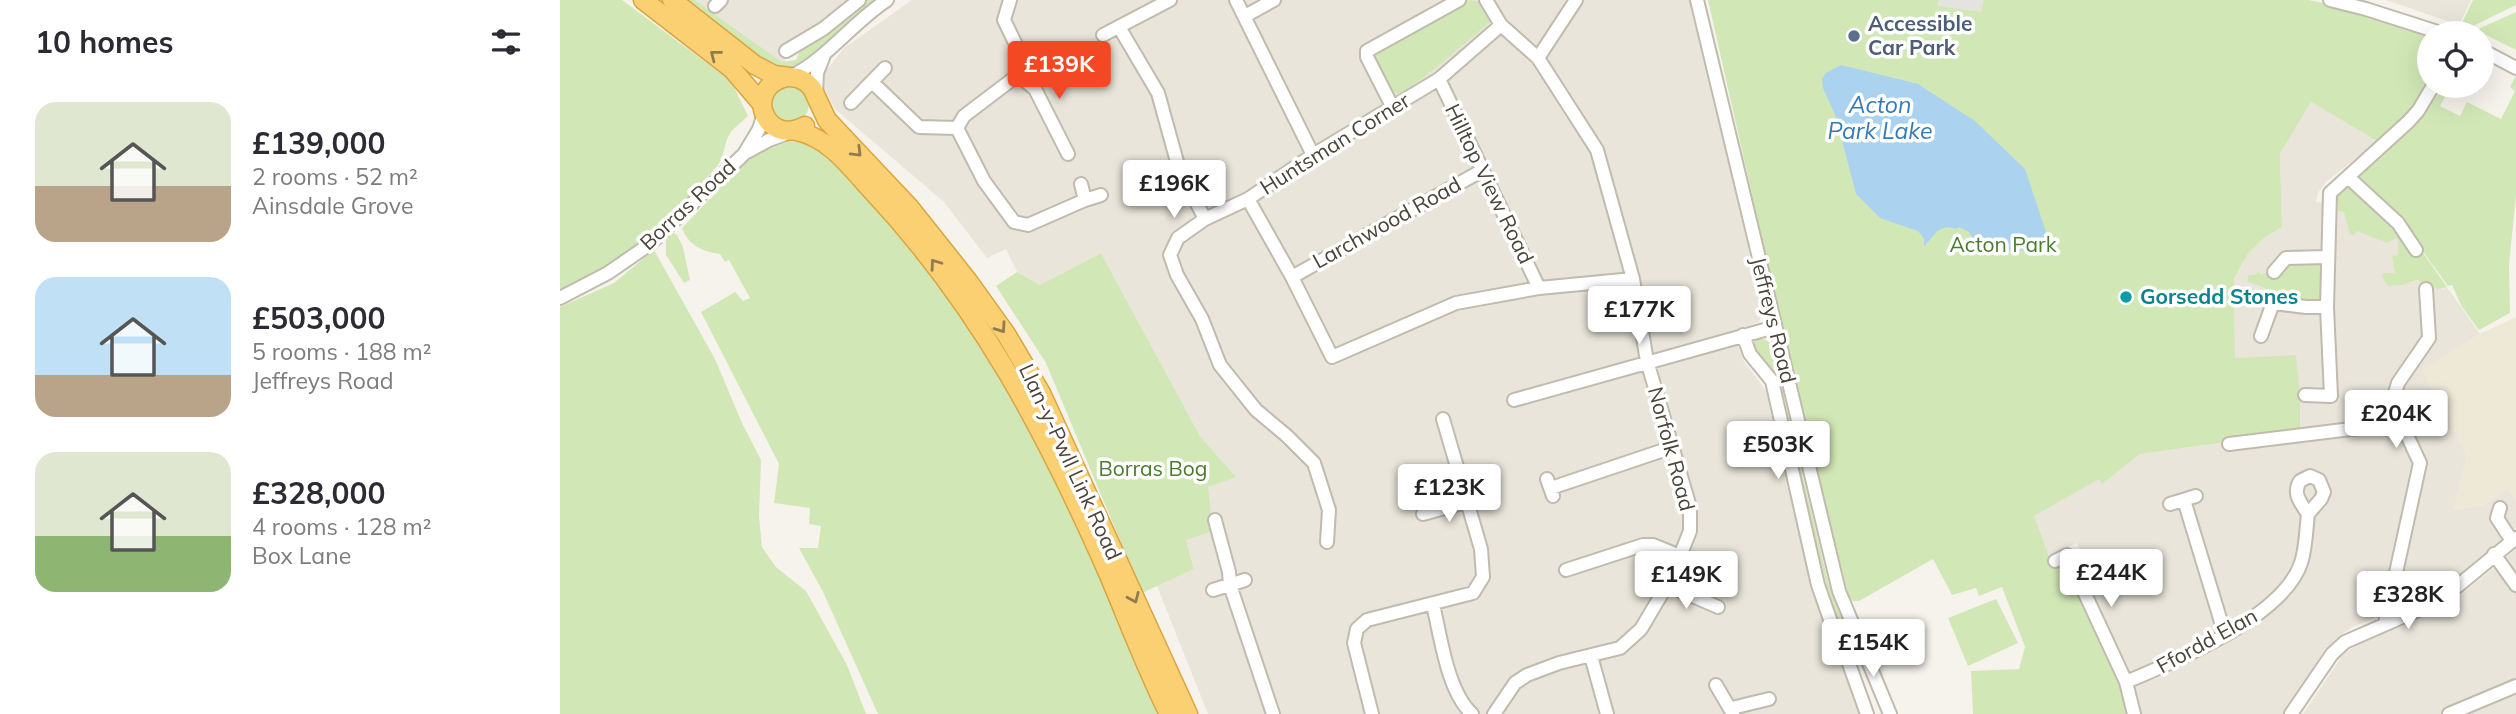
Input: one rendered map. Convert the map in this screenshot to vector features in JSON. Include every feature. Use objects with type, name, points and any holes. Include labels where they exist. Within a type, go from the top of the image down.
[{"type":"highway","points":[[643,0],[732,69],[775,127],[794,131],[804,128],[814,115],[816,97],[806,82],[764,70],[746,60],[672,0]]},
{"type":"highway","points":[[763,109],[767,88],[779,79],[789,77]]},
{"type":"highway","name":"Llan-y-Pwll Link Road","points":[[816,97],[834,128],[882,177],[944,249],[1006,334],[1025,365],[1041,393],[1188,714]]},
{"type":"highway","name":"Llan-y-Pwll Link Road","points":[[794,131],[817,137],[850,167],[928,254],[975,318],[1019,390],[1057,463],[1169,714]]},
{"type":"street","points":[[786,51],[823,29],[859,0]]},
{"type":"street","points":[[789,77],[824,55],[849,29],[887,0]]},
{"type":"street","points":[[1010,0],[1004,20],[1019,51],[1018,75]]},
{"type":"street","points":[[1102,35],[1170,0]]},
{"type":"street","points":[[1236,0],[1313,155]]},
{"type":"street","points":[[1245,16],[1274,0]]},
{"type":"street","points":[[1393,108],[1367,57],[1367,51],[1459,0]]},
{"type":"street","name":"Norfolk Road","points":[[1486,0],[1501,25],[1538,58],[1597,150],[1633,279],[1647,361],[1690,507],[1690,531],[1680,556],[1641,629],[1620,648],[1559,663],[1527,675],[1516,683],[1494,714]]},
{"type":"street","points":[[1538,58],[1576,0]]},
{"type":"street","name":"Jeffreys Road","points":[[1697,0],[1839,591],[1891,714]]},
{"type":"street","points":[[2330,0],[2417,25]]},
{"type":"street","name":"Huntsman Corner","points":[[1327,542],[1329,510],[1314,463],[1256,410],[1220,365],[1202,319],[1177,275],[1170,255],[1178,238],[1205,219],[1248,199],[1313,155],[1439,79],[1501,25]]},
{"type":"street","points":[[1119,27],[1158,93],[1179,169],[1205,219]]},
{"type":"street","points":[[816,97],[817,74],[824,55]]},
{"type":"street","points":[[2494,56],[2516,68]]},
{"type":"street","points":[[851,103],[885,68]]},
{"type":"street","points":[[957,128],[964,116],[1018,75]]},
{"type":"street","points":[[1018,75],[1035,89],[1068,155]]},
{"type":"street","name":"Hilltop View Road","points":[[1439,79],[1539,288]]},
{"type":"street","points":[[872,82],[919,127],[957,128]]},
{"type":"street","points":[[2305,395],[2331,396],[2327,307],[2329,196],[2336,186],[2408,122],[2426,98]]},
{"type":"street","name":"Borras Road","points":[[560,298],[608,273],[650,244],[744,153],[759,129],[763,109]]},
{"type":"street","points":[[957,128],[984,181],[1014,222],[1028,225],[1101,195]]},
{"type":"street","name":"Borras Road","points":[[744,153],[769,139],[794,131]]},
{"type":"street","name":"Larchwood Road","points":[[1292,277],[1483,170]]},
{"type":"street","points":[[2348,177],[2398,223],[2416,250]]},
{"type":"street","points":[[1081,184],[1085,200]]},
{"type":"street","points":[[1248,199],[1292,277],[1332,357],[1456,303],[1539,288],[1633,279]]},
{"type":"street","points":[[2274,272],[2286,258],[2327,257]]},
{"type":"street","points":[[2229,444],[2359,428],[2375,422],[2392,403],[2399,383],[2429,338],[2426,289]]},
{"type":"street","points":[[2261,336],[2273,303],[2327,307]]},
{"type":"street","points":[[1513,400],[1775,327]]},
{"type":"street","name":"Jeffreys Road","points":[[1743,335],[1751,354],[1772,381],[1818,585],[1831,621]]},
{"type":"street","points":[[2385,622],[2420,463],[2392,403]]},
{"type":"street","points":[[1372,714],[1354,643],[1357,629],[1367,620],[1473,593],[1483,577],[1481,549],[1443,419]]},
{"type":"street","points":[[1550,488],[1673,447]]},
{"type":"street","points":[[2310,476],[2319,480],[2324,488],[2323,496],[2308,514],[2301,501],[2296,494],[2297,485],[2303,478],[2310,476]]},
{"type":"street","points":[[2170,505],[2190,498],[2225,635]]},
{"type":"street","points":[[2301,501],[2309,505],[2318,502]]},
{"type":"street","points":[[1423,514],[1466,502]]},
{"type":"street","points":[[2291,714],[2332,654],[2345,642],[2385,622],[2432,604],[2514,540],[2497,518],[2500,508]]},
{"type":"street","name":"Ffordd Elan","points":[[2126,682],[2225,635],[2264,610],[2283,593],[2301,564],[2308,514]]},
{"type":"street","points":[[1215,520],[1230,584],[1273,714]]},
{"type":"street","points":[[1574,571],[1643,545],[1653,545],[1680,556]]},
{"type":"street","points":[[2055,561],[2073,552],[2126,682],[2134,714]]},
{"type":"street","points":[[2494,554],[2516,585]]},
{"type":"street","points":[[1213,590],[1245,580]]},
{"type":"street","points":[[1667,584],[1718,607]]},
{"type":"street","points":[[1433,605],[1450,675],[1464,706],[1472,714]]},
{"type":"street","points":[[1843,647],[1867,714]]},
{"type":"street","points":[[1591,656],[1607,714]]},
{"type":"street","points":[[1716,685],[1733,711],[1769,699]]},
{"type":"street","points":[[2452,713],[2516,686]]},
{"type":"shaded area","points":[[695,0],[849,0],[780,53],[787,63]]},
{"type":"shaded area","points":[[912,0],[1693,0],[1762,311],[1759,322],[1732,331],[1743,360],[1766,391],[1810,580],[1828,628],[1839,626],[1850,648],[1862,714],[1208,714],[1157,586],[1194,569],[1186,540],[1208,487],[1235,476],[1200,436],[1101,253],[1040,285],[1017,272],[1006,249],[987,258],[944,202],[835,109],[824,88],[825,72],[844,48]]},
{"type":"shaded area","points":[[1939,0],[1983,0],[1981,12],[1938,6]]},
{"type":"shaded area","points":[[2386,0],[2471,0],[2461,21],[2447,21]]},
{"type":"shaded area","points":[[2311,102],[2377,141],[2326,182],[2318,193],[2316,202],[2338,204],[2347,216],[2347,225],[2360,232],[2390,242],[2398,238],[2398,255],[2393,256],[2395,273],[2410,283],[2417,280],[2443,289],[2447,287],[2480,334],[2423,371],[2467,456],[2454,509],[2483,505],[2508,489],[2516,501],[2516,528],[2436,594],[2352,627],[2336,639],[2325,650],[2283,714],[2140,714],[2075,563],[2075,558],[2082,554],[2077,543],[2049,556],[2033,516],[2100,478],[2102,483],[2140,454],[2300,432],[2235,358],[2234,280],[2248,254],[2264,238],[2282,227],[2280,154]]},
{"type":"shaded area","points":[[2516,317],[2516,501],[2508,489],[2483,505],[2454,509],[2467,456],[2422,371],[2480,334]]},
{"type":"shaded area","points":[[2516,549],[2516,714],[2303,714],[2342,656],[2359,643],[2451,603]]},
{"type":"green space","points":[[560,0],[622,0],[731,81],[748,116],[729,135],[718,165],[665,221],[626,253],[560,292]]},
{"type":"green space","points":[[682,0],[695,0],[782,62],[796,60],[802,47],[865,0],[876,0],[845,25],[806,64],[772,68]]},
{"type":"green space","points":[[1468,0],[1481,2],[1490,16],[1489,23],[1401,94],[1390,92],[1373,58],[1377,49]]},
{"type":"green space","name":"Acton Park","points":[[1708,0],[1939,0],[1938,5],[1981,11],[1983,0],[2308,0],[2338,6],[2417,30],[2419,98],[2377,141],[2311,102],[2280,154],[2282,227],[2264,238],[2248,254],[2234,279],[2235,358],[2296,355],[2300,432],[2140,454],[2102,484],[2099,479],[2034,516],[2053,567],[2064,562],[2121,684],[2131,714],[1973,714],[1971,671],[2019,669],[2025,647],[2002,587],[1979,596],[1976,588],[1952,595],[1933,559],[1859,601],[1853,601],[1849,597],[1795,385]]},
{"type":"green space","points":[[2473,0],[2516,0],[2516,5],[2483,21],[2463,21]]},
{"type":"green space","points":[[2516,12],[2516,50],[2494,39],[2494,22]]},
{"type":"green space","points":[[2516,75],[2516,195],[2509,265],[2510,313],[2479,330],[2462,307],[2452,285],[2448,286],[2402,223],[2447,287],[2438,289],[2417,280],[2388,286],[2382,277],[2383,273],[2395,273],[2392,256],[2398,255],[2398,238],[2387,243],[2357,231],[2354,235],[2350,234],[2344,212],[2338,211],[2338,205],[2334,204],[2338,193],[2405,134],[2435,98],[2444,98],[2440,106],[2460,116],[2467,102],[2501,119],[2515,91],[2510,87]]},
{"type":"green space","points":[[790,85],[804,90],[809,104],[804,118],[790,123],[776,118],[771,104],[776,90]]},
{"type":"green space","points":[[789,142],[804,142],[820,148],[878,206],[969,322],[1027,412],[1167,714],[878,714],[823,592],[799,548],[818,548],[821,526],[809,524],[810,508],[774,503],[779,464],[701,312],[735,292],[743,301],[750,298],[729,260],[725,262],[720,254],[697,247],[688,239],[682,228],[748,159],[766,149]]},
{"type":"green space","points":[[672,232],[677,235],[683,247],[690,280],[684,283],[666,255],[666,239]]},
{"type":"green space","points":[[654,250],[715,359],[761,460],[759,516],[762,547],[776,567],[806,591],[847,665],[866,714],[560,714],[560,307],[614,283]]},
{"type":"green space","name":"Borras Bog","points":[[1101,253],[1200,436],[1236,477],[1208,487],[1213,531],[1186,540],[1194,569],[1142,593],[1046,363],[996,286],[1017,272],[1040,285]]},
{"type":"green space","points":[[2320,261],[2321,296],[2317,301],[2293,297],[2291,302],[2268,298],[2266,290],[2247,281],[2249,275],[2258,272],[2262,275],[2268,274],[2283,263]]},
{"type":"green space","points":[[1754,339],[1764,339],[1772,344],[1774,368],[1787,410],[1828,581],[1843,621],[1839,623],[1826,583],[1785,410],[1754,348]]},
{"type":"green space","points":[[1996,599],[2018,643],[1968,666],[1948,618]]},
{"type":"water","name":"Acton Park Lake","points":[[1841,65],[1918,84],[1975,121],[2025,169],[2049,241],[2033,255],[2022,250],[2011,252],[2000,239],[1977,245],[1969,232],[1959,227],[1941,229],[1924,246],[1924,238],[1918,231],[1880,218],[1856,194],[1836,117],[1823,88],[1822,79],[1826,73]]},
{"type":"place","name":"Accessible Car Park","points":[[1854,36]]},
{"type":"place","name":"Gorsedd Stones","points":[[2126,297]]}]
